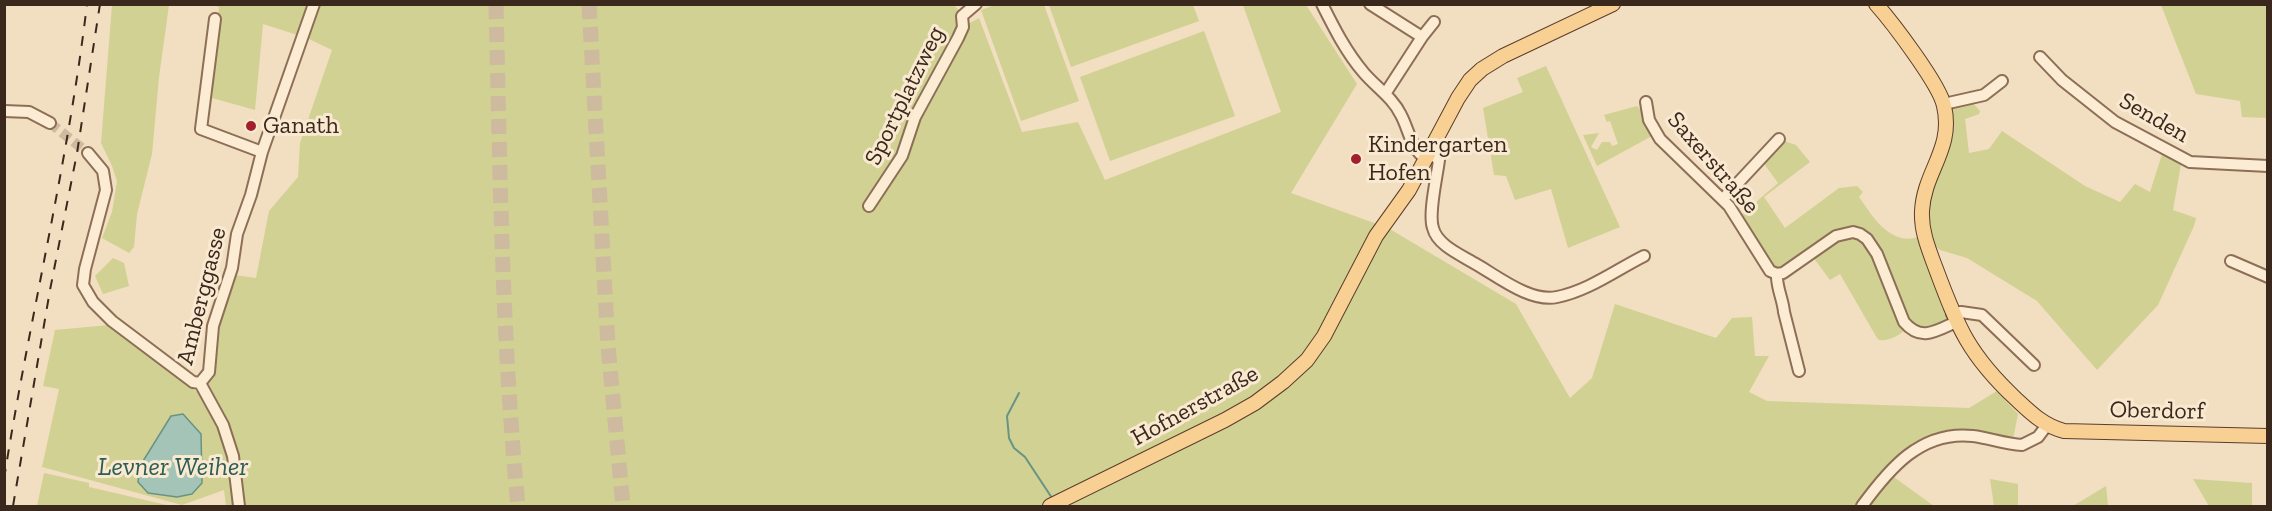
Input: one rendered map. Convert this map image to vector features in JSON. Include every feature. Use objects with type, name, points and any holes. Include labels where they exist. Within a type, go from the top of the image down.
[{"type":"main road","name":"Hofnerstraße","points":[[1050,507],[1225,420],[1255,403],[1283,382],[1306,360],[1324,336],[1370,251],[1391,228],[1397,209],[1470,80],[1482,69],[1503,56],[1613,4]]},
{"type":"main road","points":[[1878,5],[1933,82],[1944,104],[1946,138],[1926,186],[1922,213],[1923,231],[1954,318],[1967,343],[1990,375],[2035,417],[2047,425]]},
{"type":"main road","name":"Oberdorf","points":[[2047,425],[2064,431],[2268,436]]},
{"type":"street","name":"Amberggasse","points":[[88,153],[103,171],[106,190],[85,269],[83,285],[87,294],[112,321],[193,382],[200,383],[209,372],[213,326],[232,268],[237,234],[251,195],[262,152],[314,4]]},
{"type":"street","name":"Sportplatzweg","points":[[869,206],[902,156],[915,117],[963,27],[962,16],[976,4]]},
{"type":"street","points":[[1322,4],[1351,57],[1401,113],[1417,153],[1439,160],[1431,220],[1435,233],[1460,255],[1490,274],[1524,291],[1545,298],[1557,297],[1596,282],[1644,256]]},
{"type":"street","points":[[1370,4],[1422,37]]},
{"type":"street","points":[[214,19],[201,129],[262,152]]},
{"type":"street","points":[[1385,94],[1434,22]]},
{"type":"street","name":"Senden","points":[[2040,57],[2062,80],[2112,120],[2190,162],[2268,166]]},
{"type":"street","points":[[1944,104],[1983,94],[2002,81]]},
{"type":"street","name":"Saxerstraße","points":[[1646,102],[1649,120],[1660,139],[1732,209],[1770,271],[1777,274]]},
{"type":"street","points":[[4,111],[29,112],[50,123]]},
{"type":"street","points":[[1723,199],[1779,139]]},
{"type":"street","points":[[1799,371],[1776,282],[1777,274],[1783,273],[1836,236],[1853,232],[1860,234],[1873,246],[1904,322],[1913,331],[1928,333],[1961,312],[1982,315],[2034,365]]},
{"type":"street","points":[[2231,261],[2268,277]]},
{"type":"street","points":[[200,383],[223,425],[233,456],[239,507]]},
{"type":"street","points":[[1862,507],[1893,467],[1921,445],[1958,435],[2022,445],[2038,437],[2047,425]]},
{"type":"green space","points":[[210,4],[954,5],[970,23],[979,18],[1022,132],[1078,122],[1105,180],[1281,112],[1243,5],[1306,5],[1357,84],[1291,193],[1388,228],[1516,304],[1570,398],[1592,378],[1615,304],[1716,338],[1732,318],[1752,317],[1755,356],[1769,356],[1749,392],[1767,401],[1969,408],[1997,391],[2018,414],[2012,444],[1955,431],[1922,439],[1884,470],[1934,506],[226,506],[224,490],[182,505],[42,467],[59,389],[43,386],[55,330],[109,325],[197,392],[214,378],[219,319],[234,275],[256,278],[269,211],[298,177],[300,143],[332,50],[307,38],[263,24],[255,110],[212,98],[219,7]]},
{"type":"green space","points":[[112,5],[169,5],[152,154],[137,214],[134,247],[129,253],[102,238],[112,212],[117,181],[101,143]]},
{"type":"green space","points":[[995,5],[1044,5],[1079,101],[1021,121],[981,10]]},
{"type":"green space","points":[[1049,5],[1193,5],[1199,21],[1071,67]]},
{"type":"green space","points":[[2161,5],[2267,5],[2267,118],[2242,117],[2240,101],[2196,94]]},
{"type":"green space","points":[[1204,31],[1235,116],[1110,161],[1080,77]]},
{"type":"green space","points":[[1546,66],[1620,227],[1568,248],[1551,189],[1515,200],[1506,176],[1494,175],[1483,108],[1523,92],[1517,78]]},
{"type":"green space","points":[[1971,101],[1980,111],[1979,114],[1965,119],[1969,153],[1989,149],[2002,131],[2085,186],[2120,202],[2135,184],[2150,192],[2163,151],[2181,164],[2173,210],[2196,218],[2194,226],[2158,305],[2097,370],[2037,301],[1967,258],[1940,250],[1930,242],[1926,212],[1950,107]]},
{"type":"green space","points":[[1637,106],[1652,136],[1597,166],[1583,135],[1599,133],[1591,147],[1597,150],[1602,142],[1610,142],[1612,146],[1618,144],[1610,121],[1607,122],[1604,115]]},
{"type":"green space","points":[[1784,141],[1796,145],[1810,162],[1764,197],[1785,228],[1839,188],[1857,186],[1863,192],[1859,197],[1883,228],[1899,237],[1908,239],[1918,237],[1947,322],[1923,330],[1908,322],[1874,242],[1855,228],[1832,235],[1790,263],[1782,267],[1774,267],[1740,216],[1778,183],[1762,161]]},
{"type":"green space","points":[[1849,236],[1865,242],[1872,251],[1905,329],[1894,338],[1879,340],[1877,338],[1840,274],[1830,280],[1813,257],[1839,239]]},
{"type":"green space","points":[[113,258],[124,263],[129,286],[103,294],[95,276]]},
{"type":"green space","points":[[44,473],[89,483],[89,487],[171,506],[37,506]]},
{"type":"green space","points":[[1990,479],[2018,484],[2018,506],[1994,506]]},
{"type":"green space","points":[[2193,479],[2252,483],[2252,506],[2209,506]]},
{"type":"green space","points":[[2106,486],[2108,506],[2073,506]]},
{"type":"water","name":"Levner Weiher","points":[[183,414],[201,434],[202,483],[192,494],[177,497],[148,493],[138,482],[140,466],[171,416]]},
{"type":"waterway","points":[[1019,393],[1007,416],[1009,438],[1014,448],[1025,457],[1052,498]]},
{"type":"tunnel","points":[[496,4],[505,319],[518,506]]},
{"type":"tunnel","points":[[589,4],[608,346],[623,506]]},
{"type":"tunnel","points":[[50,123],[88,153]]},
{"type":"railway","points":[[4,479],[70,123],[87,4]]},
{"type":"railway","points":[[13,506],[50,290],[77,153],[100,4]]},
{"type":"place","name":"Ganath","points":[[251,126]]},
{"type":"place","name":"Kindergarten Hofen","points":[[1356,159]]}]
